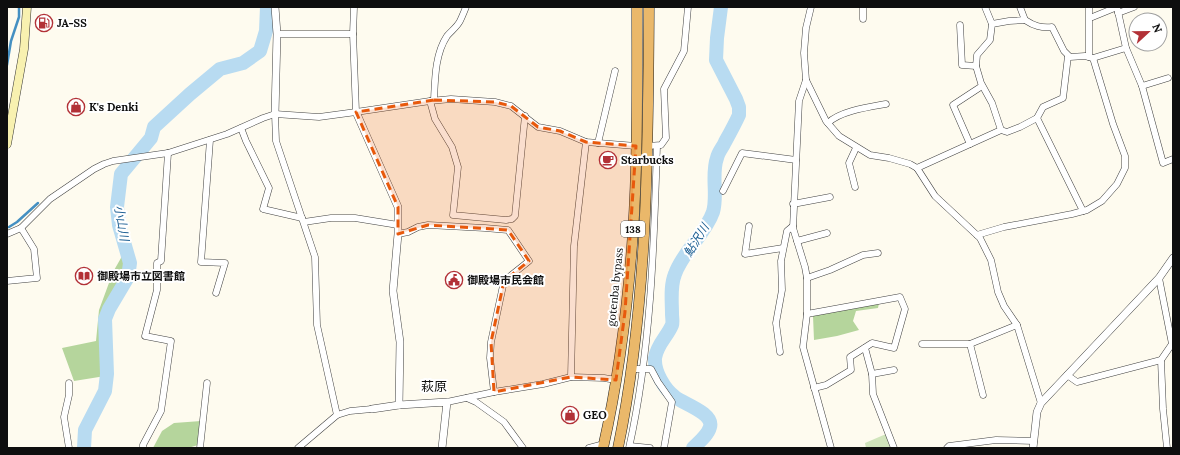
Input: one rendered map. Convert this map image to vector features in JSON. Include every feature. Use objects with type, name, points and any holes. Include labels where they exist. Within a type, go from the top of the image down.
[{"type":"highway","name":"gotenba bypass","points":[[604,446],[616,380],[625,312],[633,231],[636,146],[637,7]]},
{"type":"highway","name":"138","points":[[618,448],[627,402],[631,369],[653,146],[649,7]]},
{"type":"main road","points":[[7,144],[24,49],[27,7]]},
{"type":"street","points":[[275,7],[277,34],[275,114],[276,141],[315,257],[317,325],[337,415]]},
{"type":"street","points":[[354,7],[353,34],[356,112],[398,206],[398,234],[393,291],[400,342],[399,405]]},
{"type":"street","points":[[466,7],[459,22],[447,36],[441,50],[437,63],[432,100],[435,119],[452,147],[458,167],[453,215],[506,220],[512,219],[515,216],[525,116]]},
{"type":"street","points":[[650,448],[629,447],[642,369],[655,222],[653,146],[664,142],[666,138],[664,89],[684,51],[688,7]]},
{"type":"street","points":[[811,7],[806,28],[804,53],[806,80],[828,124],[839,136],[856,148],[870,155],[889,158],[910,164],[917,168],[935,196],[953,214],[978,235],[991,260],[998,292],[1004,306],[1017,325],[1041,402]]},
{"type":"street","points":[[863,7],[863,19]]},
{"type":"street","points":[[985,7],[992,24],[990,40],[977,55],[976,66],[982,86],[992,103],[1001,130]]},
{"type":"street","points":[[1020,7],[1024,20]]},
{"type":"street","points":[[978,235],[1004,227],[1083,211],[1102,200],[1116,184],[1125,168],[1125,156],[1091,57],[1089,7]]},
{"type":"street","points":[[1090,18],[1118,9],[1134,7]]},
{"type":"street","points":[[1118,9],[1126,48],[1142,86],[1163,163],[1173,159]]},
{"type":"street","points":[[992,24],[1009,20],[1024,20],[1033,26],[1043,28],[1052,27],[1064,51],[1070,57],[1091,57],[1126,48]]},
{"type":"street","points":[[960,25],[962,65],[976,66]]},
{"type":"street","points":[[277,34],[353,34]]},
{"type":"street","points":[[917,168],[1001,130],[1007,132],[1037,118],[1043,106],[1063,98],[1068,56]]},
{"type":"street","points":[[598,143],[615,71]]},
{"type":"street","points":[[1142,86],[1168,78]]},
{"type":"street","points":[[806,80],[799,101],[793,226],[807,278],[807,314],[803,347],[831,448]]},
{"type":"street","points":[[970,144],[953,105],[982,86]]},
{"type":"street","points":[[7,234],[21,228],[50,199],[104,164],[113,160],[168,153],[210,140],[275,114],[319,117],[432,100],[451,99],[495,102],[511,106],[538,127],[560,131],[586,142],[636,146]]},
{"type":"street","points":[[828,124],[834,118],[865,108],[886,104]]},
{"type":"street","points":[[1037,118],[1083,211]]},
{"type":"street","points":[[241,128],[246,142],[269,188],[263,209],[303,220],[355,218],[398,225]]},
{"type":"street","points":[[210,140],[201,262],[225,263],[216,293]]},
{"type":"street","points":[[571,377],[574,246],[586,142]]},
{"type":"street","points":[[855,187],[849,163],[856,148]]},
{"type":"street","points":[[143,448],[143,445],[161,411],[171,341],[145,336],[157,290],[157,263],[161,261],[168,153]]},
{"type":"street","points":[[723,191],[742,153],[796,160]]},
{"type":"street","points":[[793,204],[830,197]]},
{"type":"street","points":[[398,234],[428,225],[508,230],[529,261],[504,281],[491,342],[490,358],[494,392]]},
{"type":"street","points":[[749,226],[745,254],[783,248]]},
{"type":"street","points":[[780,352],[776,323],[782,290],[781,261],[787,231],[793,226]]},
{"type":"street","points":[[7,281],[37,278],[34,249],[21,228]]},
{"type":"street","points":[[797,241],[827,233]]},
{"type":"street","points":[[807,278],[830,270],[863,255],[878,253]]},
{"type":"street","points":[[947,448],[949,446],[996,440],[1034,445],[1037,412],[1041,402],[1159,278],[1173,258]]},
{"type":"street","points":[[1159,278],[1172,344],[1161,360],[1163,409],[1167,448]]},
{"type":"street","points":[[807,314],[900,297],[905,309],[894,348],[872,343],[850,357],[851,370],[826,385],[814,388]]},
{"type":"street","points":[[922,344],[970,344],[1017,325]]},
{"type":"street","points":[[970,344],[983,395]]},
{"type":"street","points":[[865,348],[872,374],[873,394],[894,448]]},
{"type":"street","points":[[1067,375],[1078,382],[1161,360]]},
{"type":"street","points":[[631,369],[651,369],[672,402],[664,448]]},
{"type":"street","points":[[872,374],[894,370]]},
{"type":"street","points":[[298,448],[337,415],[350,411],[399,405],[447,402],[543,384],[571,377],[616,380]]},
{"type":"street","points":[[69,383],[69,395],[64,417],[70,448]]},
{"type":"street","points":[[200,448],[206,383]]},
{"type":"street","points":[[467,398],[476,402],[504,422],[523,448]]},
{"type":"street","points":[[442,448],[447,402]]},
{"type":"street","points":[[589,448],[604,446]]},
{"type":"highlighted area","points":[[434,100],[495,102],[511,106],[538,127],[560,131],[586,142],[636,146],[625,312],[616,380],[571,377],[494,392],[491,342],[504,281],[529,261],[508,230],[428,225],[398,234],[398,207],[356,112]]},
{"type":"green space","points":[[121,204],[130,244],[133,275],[107,322],[112,378],[99,377],[74,381],[62,348],[96,341],[99,310],[113,272],[121,258]]},
{"type":"green space","points":[[879,303],[878,308],[856,311],[853,321],[859,330],[814,340],[813,316]]},
{"type":"green space","points":[[201,421],[198,445],[188,448],[153,448],[162,431],[174,423]]},
{"type":"green space","points":[[886,434],[892,448],[866,448],[865,443]]},
{"type":"waterway","points":[[7,65],[11,41],[19,17],[19,7]]},
{"type":"waterway","name":"小山川","points":[[84,448],[85,430],[105,391],[107,374],[105,319],[109,309],[128,277],[130,263],[119,225],[117,207],[121,174],[151,138],[154,127],[190,94],[220,69],[243,63],[260,51],[266,31],[267,7]]},
{"type":"waterway","name":"鮎沢川","points":[[693,448],[707,433],[710,427],[710,422],[703,413],[671,394],[660,379],[656,368],[655,358],[660,345],[672,325],[673,279],[683,258],[705,228],[713,212],[715,199],[715,164],[719,152],[739,115],[739,107],[736,99],[716,60],[721,7]]},
{"type":"waterway","points":[[9,227],[17,222],[38,203]]},
{"type":"place","name":"JA-SS","points":[[44,23]]},
{"type":"place","name":"K's Denki","points":[[76,107]]},
{"type":"place","name":"Starbucks","points":[[608,160]]},
{"type":"place","name":"御殿場市立図書館","points":[[84,276]]},
{"type":"place","name":"御殿場市民会館","points":[[454,280]]},
{"type":"place","name":"GEO","points":[[570,415]]},
{"type":"district","name":"萩原","points":[[434,386]]}]
